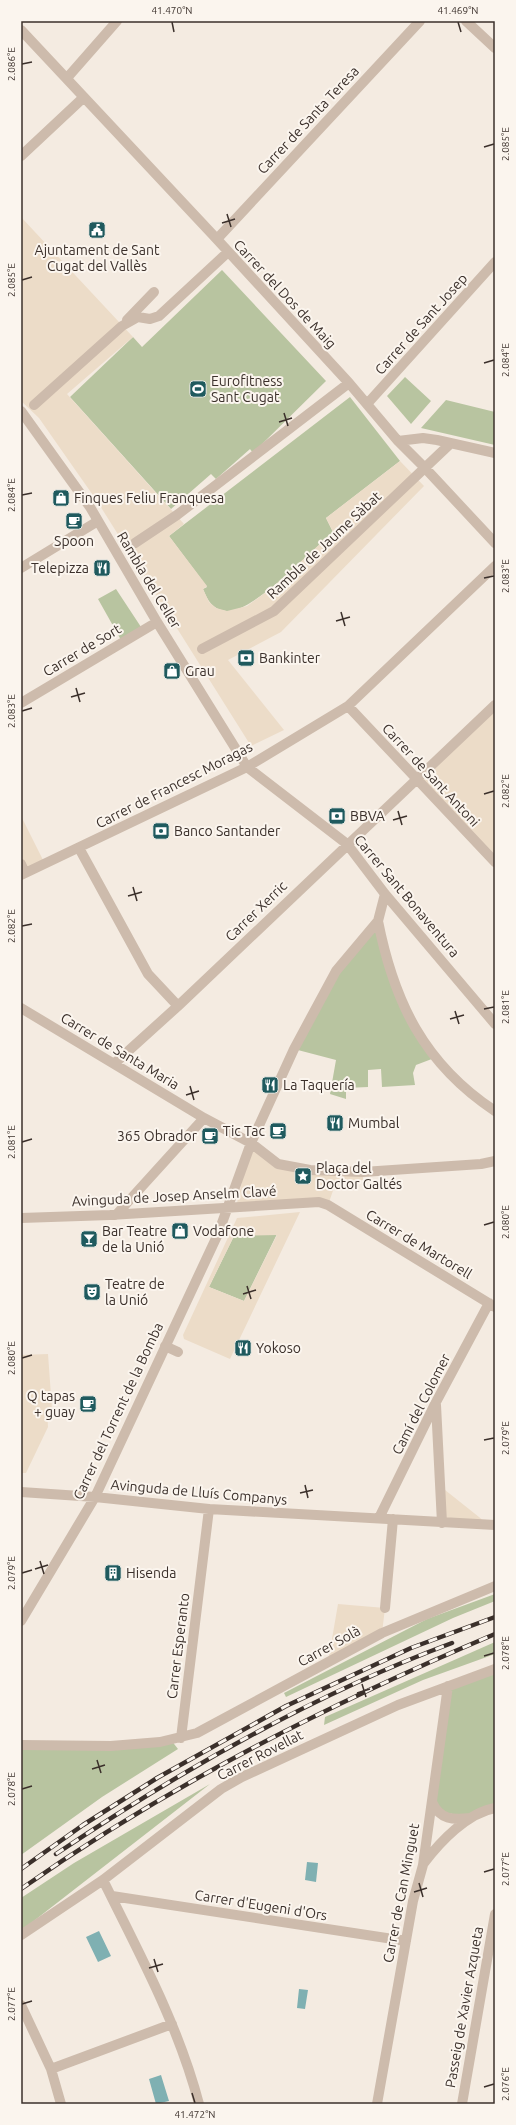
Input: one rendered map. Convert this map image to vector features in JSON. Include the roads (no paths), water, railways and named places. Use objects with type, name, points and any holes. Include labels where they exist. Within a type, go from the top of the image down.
[{"type":"street","points":[[66,78],[117,21]]},
{"type":"street","name":"Carrer de Santa Teresa","points":[[217,239],[420,21]]},
{"type":"street","points":[[466,21],[495,48]]},
{"type":"street","name":"Carrer del Dos de Maig","points":[[21,30],[83,98],[217,239],[349,383],[398,441],[495,543]]},
{"type":"street","points":[[21,156],[83,98]]},
{"type":"street","points":[[122,326],[138,317],[150,319],[158,316],[228,252]]},
{"type":"street","name":"Carrer de Sant Josep","points":[[367,404],[495,262]]},
{"type":"street","points":[[34,405],[122,326],[154,292]]},
{"type":"street","points":[[135,543],[177,515],[349,383]]},
{"type":"street","name":"Rambla del Celler","points":[[23,417],[98,521],[247,767]]},
{"type":"street","points":[[398,441],[423,438],[495,453]]},
{"type":"street","name":"Rambla de Jaume Sàbat","points":[[202,649],[274,611],[426,469],[451,443]]},
{"type":"street","points":[[21,568],[98,521]]},
{"type":"street","name":"Carrer de Francesc Moragas","points":[[22,871],[79,848],[247,767],[257,759],[348,706],[495,566]]},
{"type":"street","name":"Carrer de Sort","points":[[21,703],[158,622]]},
{"type":"street","name":"Carrer Xerric","points":[[115,1063],[178,1006],[495,705]]},
{"type":"street","name":"Carrer de Sant Antoni","points":[[348,706],[495,862]]},
{"type":"street","name":"Carrer Sant Bonaventura","points":[[257,759],[268,782]]},
{"type":"street","name":"Carrer Sant Bonaventura","points":[[247,767],[347,844],[385,894],[495,1024]]},
{"type":"street","points":[[79,848],[148,974],[178,1006]]},
{"type":"street","points":[[251,1143],[294,1049],[336,971],[378,921],[385,894]]},
{"type":"street","points":[[378,921],[392,981],[406,1014],[424,1043],[454,1078],[495,1111]]},
{"type":"street","name":"Carrer de Santa Maria","points":[[21,1008],[115,1063],[204,1118],[251,1143],[278,1164],[310,1170],[363,1172],[481,1164],[495,1161]]},
{"type":"street","points":[[116,1215],[204,1118]]},
{"type":"street","name":"Carrer del Torrent de la Bomba","points":[[21,1621],[95,1497],[229,1208],[251,1143]]},
{"type":"street","name":"Avinguda de Josep Anselm Clavé","points":[[21,1218],[116,1215],[319,1202],[328,1205]]},
{"type":"street","name":"Carrer de Martorell","points":[[328,1205],[492,1305]]},
{"type":"street","name":"Camí del Colomer","points":[[380,1518],[435,1404],[492,1305]]},
{"type":"street","points":[[165,1346],[178,1352]]},
{"type":"street","points":[[435,1404],[442,1523]]},
{"type":"street","name":"Avinguda de Lluís Companys","points":[[21,1492],[95,1497],[209,1509],[495,1525]]},
{"type":"street","name":"Carrer Esperanto","points":[[181,1738],[209,1509]]},
{"type":"street","points":[[385,1608],[393,1519]]},
{"type":"street","name":"Carrer Solà","points":[[21,1745],[111,1746],[181,1738],[197,1734],[382,1633],[495,1586]]},
{"type":"street","name":"Carrer Rovellat","points":[[21,1935],[103,1880],[221,1789],[242,1777],[398,1705],[495,1669]]},
{"type":"street","name":"Carrer de Can Minguet","points":[[377,2104],[413,1901],[423,1865],[448,1686]]},
{"type":"street","points":[[432,1802],[435,1810],[443,1816],[453,1820],[470,1818],[495,1808]]},
{"type":"street","points":[[423,1865],[433,1851],[470,1818]]},
{"type":"street","points":[[103,1880],[156,1985],[190,2070],[199,2104]]},
{"type":"street","name":"Carrer d'Eugeni d'Ors","points":[[112,1896],[406,1941]]},
{"type":"street","name":"Passeig de Xavier Azqueta","points":[[462,2104],[495,1914]]},
{"type":"street","points":[[21,2004],[51,2069],[61,2104]]},
{"type":"street","points":[[51,2069],[172,2024]]},
{"type":"water","points":[[307,1862],[318,1863],[316,1882],[305,1880]]},
{"type":"water","points":[[99,1931],[111,1956],[98,1962],[86,1937]]},
{"type":"water","points":[[299,1989],[308,1990],[305,2009],[297,2008]]},
{"type":"water","points":[[161,2075],[169,2101],[156,2104],[149,2079]]},
{"type":"railway","points":[[21,1869],[83,1825],[157,1778],[286,1706],[411,1648],[495,1617]]},
{"type":"railway","points":[[21,1889],[134,1815],[251,1749],[372,1689],[495,1634]]},
{"type":"railway","points":[[56,1854],[150,1793],[248,1737],[348,1686],[452,1643]]},
{"type":"place","name":"Ajuntament de Sant Cugat del Vallès","points":[[97,230]]},
{"type":"place","name":"Eurofitness Sant Cugat","points":[[198,389]]},
{"type":"place","name":"Finques Feliu Franquesa","points":[[61,498]]},
{"type":"place","name":"Spoon","points":[[74,521]]},
{"type":"place","name":"Telepizza","points":[[102,568]]},
{"type":"place","name":"Bankinter","points":[[246,658]]},
{"type":"place","name":"Grau","points":[[172,671]]},
{"type":"place","name":"BBVA","points":[[337,816]]},
{"type":"place","name":"Banco Santander","points":[[161,831]]},
{"type":"place","name":"La Taquería","points":[[270,1085]]},
{"type":"place","name":"Mumbal","points":[[335,1123]]},
{"type":"place","name":"Tic Tac","points":[[278,1131]]},
{"type":"place","name":"365 Obrador","points":[[210,1136]]},
{"type":"place","name":"Plaça del Doctor Galtés","points":[[303,1176]]},
{"type":"place","name":"Vodafone","points":[[180,1231]]},
{"type":"place","name":"Bar Teatre de la Unió","points":[[89,1239]]},
{"type":"place","name":"Teatre de la Unió","points":[[92,1292]]},
{"type":"place","name":"Yokoso","points":[[243,1348]]},
{"type":"place","name":"Q tapas + guay","points":[[88,1404]]},
{"type":"place","name":"Hisenda","points":[[113,1573]]}]
